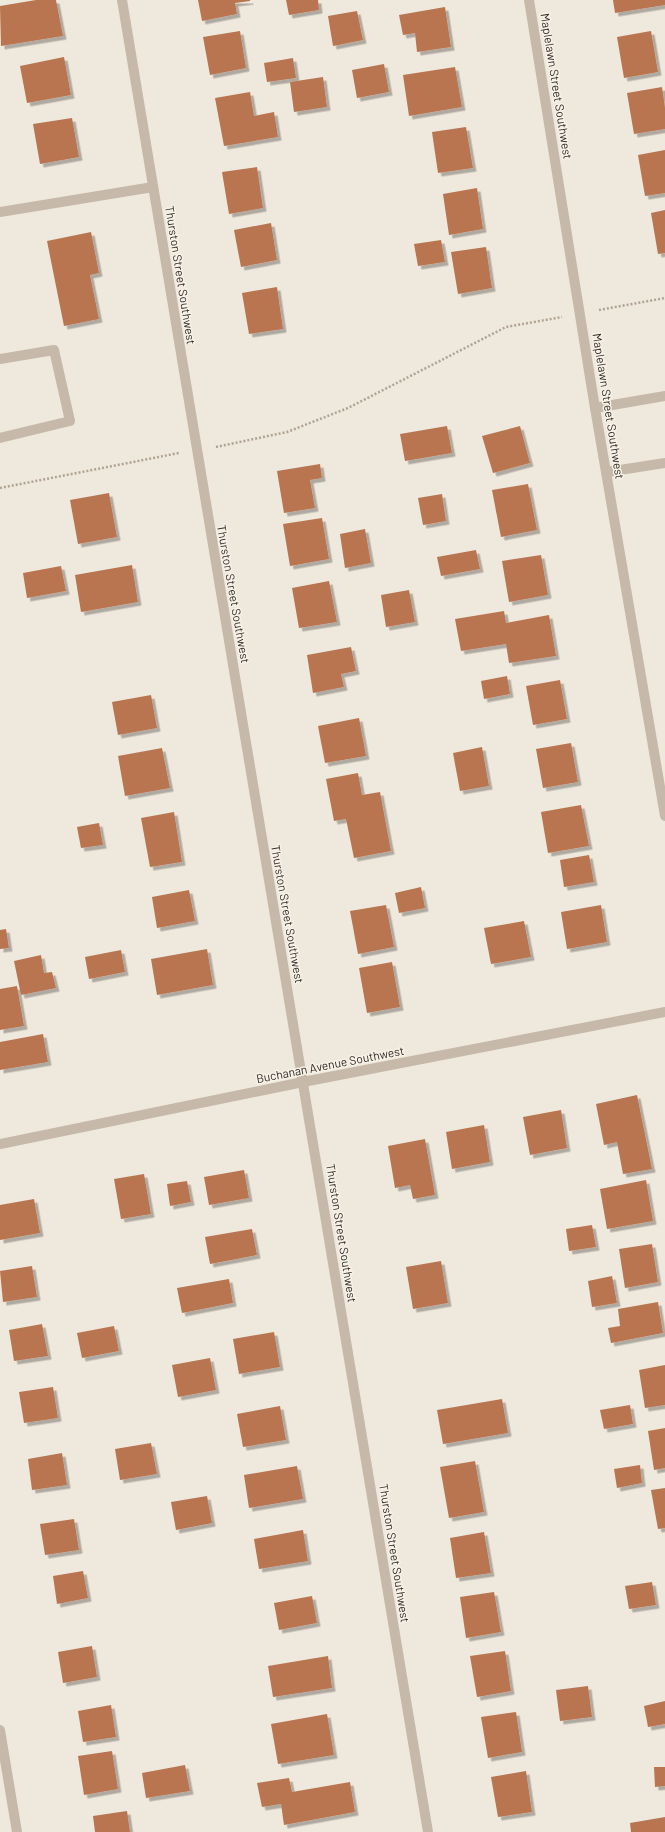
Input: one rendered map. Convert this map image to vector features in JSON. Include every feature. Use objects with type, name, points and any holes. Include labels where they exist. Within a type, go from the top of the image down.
[{"type":"street","name":"Thurston Street Southwest","points":[[122,0],[196,450],[304,1082],[428,1832]]},
{"type":"street","name":"Maplelawn Street Southwest","points":[[529,0],[595,408],[665,816]]},
{"type":"street","points":[[0,212],[153,186]]},
{"type":"street","points":[[0,359],[54,350],[70,421],[0,438]]},
{"type":"street","points":[[595,408],[665,396]]},
{"type":"street","points":[[607,472],[665,463]]},
{"type":"street","name":"Buchanan Avenue Southwest","points":[[0,1144],[304,1082],[665,1012]]},
{"type":"street","points":[[0,1730],[17,1832]]},
{"type":"path","points":[[0,488],[287,432],[348,408],[506,327],[665,298]]},
{"type":"building","points":[[36,0],[56,0],[63,36],[1,46],[0,6]]},
{"type":"building","points":[[198,0],[250,1],[235,3],[237,14],[202,21]]},
{"type":"building","points":[[286,0],[318,0],[319,10],[289,15]]},
{"type":"building","points":[[613,0],[665,0],[665,5],[615,13]]},
{"type":"building","points":[[445,7],[451,47],[417,52],[415,33],[403,35],[399,15]]},
{"type":"building","points":[[357,11],[363,40],[333,46],[328,16]]},
{"type":"building","points":[[240,31],[246,68],[210,75],[203,37]]},
{"type":"building","points":[[651,31],[658,72],[624,78],[617,37]]},
{"type":"building","points":[[64,57],[71,95],[27,103],[20,66]]},
{"type":"building","points":[[293,58],[296,78],[267,82],[264,63]]},
{"type":"building","points":[[384,64],[389,92],[357,98],[352,70]]},
{"type":"building","points":[[455,67],[462,107],[409,116],[403,75]]},
{"type":"building","points":[[323,77],[327,107],[294,112],[290,82]]},
{"type":"building","points":[[662,87],[665,108],[665,129],[634,134],[627,93]]},
{"type":"building","points":[[250,92],[254,116],[274,112],[278,137],[224,146],[215,98]]},
{"type":"building","points":[[72,118],[79,157],[40,164],[33,124]]},
{"type":"building","points":[[466,127],[473,168],[438,173],[432,132]]},
{"type":"building","points":[[665,150],[665,193],[645,196],[638,155]]},
{"type":"building","points":[[257,167],[263,208],[229,214],[222,172]]},
{"type":"building","points":[[477,188],[483,229],[449,235],[443,194]]},
{"type":"building","points":[[665,210],[665,253],[658,254],[651,213]]},
{"type":"building","points":[[271,223],[277,260],[241,267],[234,230]]},
{"type":"building","points":[[91,232],[99,273],[90,275],[99,319],[64,326],[47,241]]},
{"type":"building","points":[[441,240],[445,262],[418,266],[414,244]]},
{"type":"building","points":[[486,247],[492,288],[458,294],[451,252]]},
{"type":"building","points":[[277,287],[283,329],[249,334],[242,293]]},
{"type":"building","points":[[447,426],[452,453],[405,461],[400,434]]},
{"type":"building","points":[[520,426],[530,463],[493,473],[482,436]]},
{"type":"building","points":[[320,464],[322,478],[310,480],[315,508],[284,513],[277,471]]},
{"type":"building","points":[[528,484],[537,530],[501,537],[492,490]]},
{"type":"building","points":[[109,493],[117,537],[78,544],[70,500]]},
{"type":"building","points":[[442,494],[446,521],[423,525],[418,498]]},
{"type":"building","points":[[322,518],[329,559],[290,566],[283,524]]},
{"type":"building","points":[[365,529],[371,563],[345,568],[340,534]]},
{"type":"building","points":[[476,550],[480,569],[441,576],[437,557]]},
{"type":"building","points":[[541,555],[548,595],[509,602],[502,561]]},
{"type":"building","points":[[132,565],[138,602],[81,612],[75,575]]},
{"type":"building","points":[[61,566],[66,591],[27,598],[23,573]]},
{"type":"building","points":[[329,581],[337,622],[299,628],[292,588]]},
{"type":"building","points":[[409,590],[415,622],[386,627],[381,595]]},
{"type":"building","points":[[504,611],[506,623],[549,615],[556,656],[509,663],[506,644],[461,651],[455,619]]},
{"type":"building","points":[[351,647],[356,671],[341,674],[344,687],[313,693],[307,655]]},
{"type":"building","points":[[507,676],[510,694],[484,699],[481,681]]},
{"type":"building","points":[[560,680],[567,719],[533,725],[526,686]]},
{"type":"building","points":[[151,695],[157,728],[118,735],[112,702]]},
{"type":"building","points":[[359,718],[366,756],[325,763],[318,726]]},
{"type":"building","points":[[571,743],[578,782],[543,788],[536,749]]},
{"type":"building","points":[[482,747],[489,786],[460,791],[453,753]]},
{"type":"building","points":[[162,748],[170,788],[125,796],[118,756]]},
{"type":"building","points":[[358,773],[362,795],[380,792],[391,851],[354,858],[346,819],[334,821],[326,779]]},
{"type":"building","points":[[581,805],[589,846],[548,853],[541,812]]},
{"type":"building","points":[[174,812],[182,862],[150,867],[141,818]]},
{"type":"building","points":[[99,823],[103,845],[81,848],[77,827]]},
{"type":"building","points":[[589,855],[594,882],[564,887],[560,860]]},
{"type":"building","points":[[421,887],[425,908],[399,913],[395,893]]},
{"type":"building","points":[[189,890],[195,921],[157,928],[152,897]]},
{"type":"building","points":[[386,905],[394,947],[358,954],[350,911]]},
{"type":"building","points":[[601,905],[607,942],[567,949],[561,912]]},
{"type":"building","points":[[524,921],[531,957],[491,964],[484,928]]},
{"type":"building","points":[[6,929],[9,948],[0,949],[0,930]]},
{"type":"building","points":[[207,949],[213,985],[157,995],[151,959]]},
{"type":"building","points":[[121,950],[125,972],[89,979],[85,957]]},
{"type":"building","points":[[41,955],[44,973],[52,972],[56,988],[21,995],[14,961]]},
{"type":"building","points":[[392,962],[400,1007],[367,1013],[359,968]]},
{"type":"building","points":[[17,986],[24,1026],[0,1030],[0,989]]},
{"type":"building","points":[[43,1034],[48,1062],[0,1070],[0,1042]]},
{"type":"building","points":[[637,1095],[652,1169],[623,1174],[617,1142],[604,1145],[596,1104]]},
{"type":"building","points":[[561,1110],[567,1148],[530,1155],[523,1117]]},
{"type":"building","points":[[484,1125],[490,1162],[452,1169],[446,1132]]},
{"type":"building","points":[[425,1139],[435,1195],[413,1199],[410,1185],[395,1188],[388,1146]]},
{"type":"building","points":[[244,1170],[249,1198],[209,1205],[204,1177]]},
{"type":"building","points":[[144,1174],[151,1214],[121,1219],[114,1179]]},
{"type":"building","points":[[646,1180],[653,1221],[607,1229],[600,1189]]},
{"type":"building","points":[[187,1181],[191,1202],[170,1206],[167,1184]]},
{"type":"building","points":[[34,1199],[40,1233],[0,1240],[0,1205]]},
{"type":"building","points":[[592,1225],[596,1247],[569,1251],[566,1229]]},
{"type":"building","points":[[252,1229],[257,1255],[210,1264],[205,1237]]},
{"type":"building","points":[[652,1244],[658,1282],[625,1288],[619,1249]]},
{"type":"building","points":[[441,1261],[448,1303],[413,1309],[406,1267]]},
{"type":"building","points":[[32,1266],[37,1297],[3,1302],[0,1271]]},
{"type":"building","points":[[612,1276],[617,1303],[592,1307],[588,1281]]},
{"type":"building","points":[[229,1279],[233,1303],[182,1313],[177,1288]]},
{"type":"building","points":[[658,1302],[663,1333],[611,1343],[608,1328],[620,1326],[618,1309]]},
{"type":"building","points":[[42,1324],[48,1356],[14,1361],[9,1330]]},
{"type":"building","points":[[114,1326],[119,1351],[82,1358],[77,1333]]},
{"type":"building","points":[[274,1332],[280,1367],[239,1374],[233,1339]]},
{"type":"building","points":[[210,1358],[216,1390],[178,1397],[172,1365]]},
{"type":"building","points":[[665,1365],[665,1405],[645,1408],[639,1370]]},
{"type":"building","points":[[53,1387],[58,1418],[24,1423],[19,1392]]},
{"type":"building","points":[[502,1399],[508,1433],[443,1444],[437,1410]]},
{"type":"building","points":[[630,1405],[633,1424],[604,1429],[600,1410]]},
{"type":"building","points":[[280,1406],[286,1440],[243,1447],[237,1414]]},
{"type":"building","points":[[665,1428],[665,1468],[654,1470],[648,1431]]},
{"type":"building","points":[[151,1443],[157,1474],[120,1480],[115,1449]]},
{"type":"building","points":[[62,1453],[67,1485],[32,1490],[28,1459]]},
{"type":"building","points":[[475,1461],[484,1512],[449,1518],[440,1467]]},
{"type":"building","points":[[640,1465],[642,1483],[617,1488],[614,1469]]},
{"type":"building","points":[[297,1466],[303,1499],[249,1508],[244,1475]]},
{"type":"building","points":[[665,1488],[665,1528],[658,1529],[651,1490]]},
{"type":"building","points":[[207,1496],[212,1523],[176,1530],[171,1502]]},
{"type":"building","points":[[74,1519],[79,1550],[45,1555],[40,1524]]},
{"type":"building","points":[[303,1530],[308,1561],[259,1569],[254,1539]]},
{"type":"building","points":[[484,1532],[491,1573],[456,1578],[450,1538]]},
{"type":"building","points":[[83,1571],[88,1598],[57,1604],[53,1576]]},
{"type":"building","points":[[652,1582],[656,1605],[629,1609],[625,1586]]},
{"type":"building","points":[[494,1592],[501,1632],[466,1638],[460,1597]]},
{"type":"building","points":[[312,1596],[317,1623],[279,1630],[274,1603]]},
{"type":"building","points":[[92,1646],[97,1677],[63,1683],[58,1652]]},
{"type":"building","points":[[505,1651],[511,1691],[477,1697],[470,1656]]},
{"type":"building","points":[[328,1656],[332,1688],[273,1697],[268,1666]]},
{"type":"building","points":[[588,1686],[592,1717],[560,1721],[556,1690]]},
{"type":"building","points":[[665,1701],[665,1724],[648,1727],[644,1706]]},
{"type":"building","points":[[111,1705],[116,1737],[83,1742],[78,1711]]},
{"type":"building","points":[[516,1712],[522,1752],[488,1758],[481,1717]]},
{"type":"building","points":[[327,1714],[334,1755],[278,1764],[271,1724]]},
{"type":"building","points":[[112,1751],[118,1789],[84,1795],[78,1756]]},
{"type":"building","points":[[185,1765],[190,1791],[146,1798],[142,1773]]},
{"type":"building","points":[[654,1767],[665,1767],[665,1786],[655,1787]]},
{"type":"building","points":[[526,1771],[532,1812],[498,1817],[491,1777]]},
{"type":"building","points":[[289,1778],[292,1792],[350,1782],[355,1812],[284,1825],[281,1804],[262,1807],[257,1783]]},
{"type":"building","points":[[127,1811],[130,1832],[95,1832],[93,1816]]},
{"type":"building","points":[[665,1817],[665,1832],[631,1832],[630,1823]]}]
